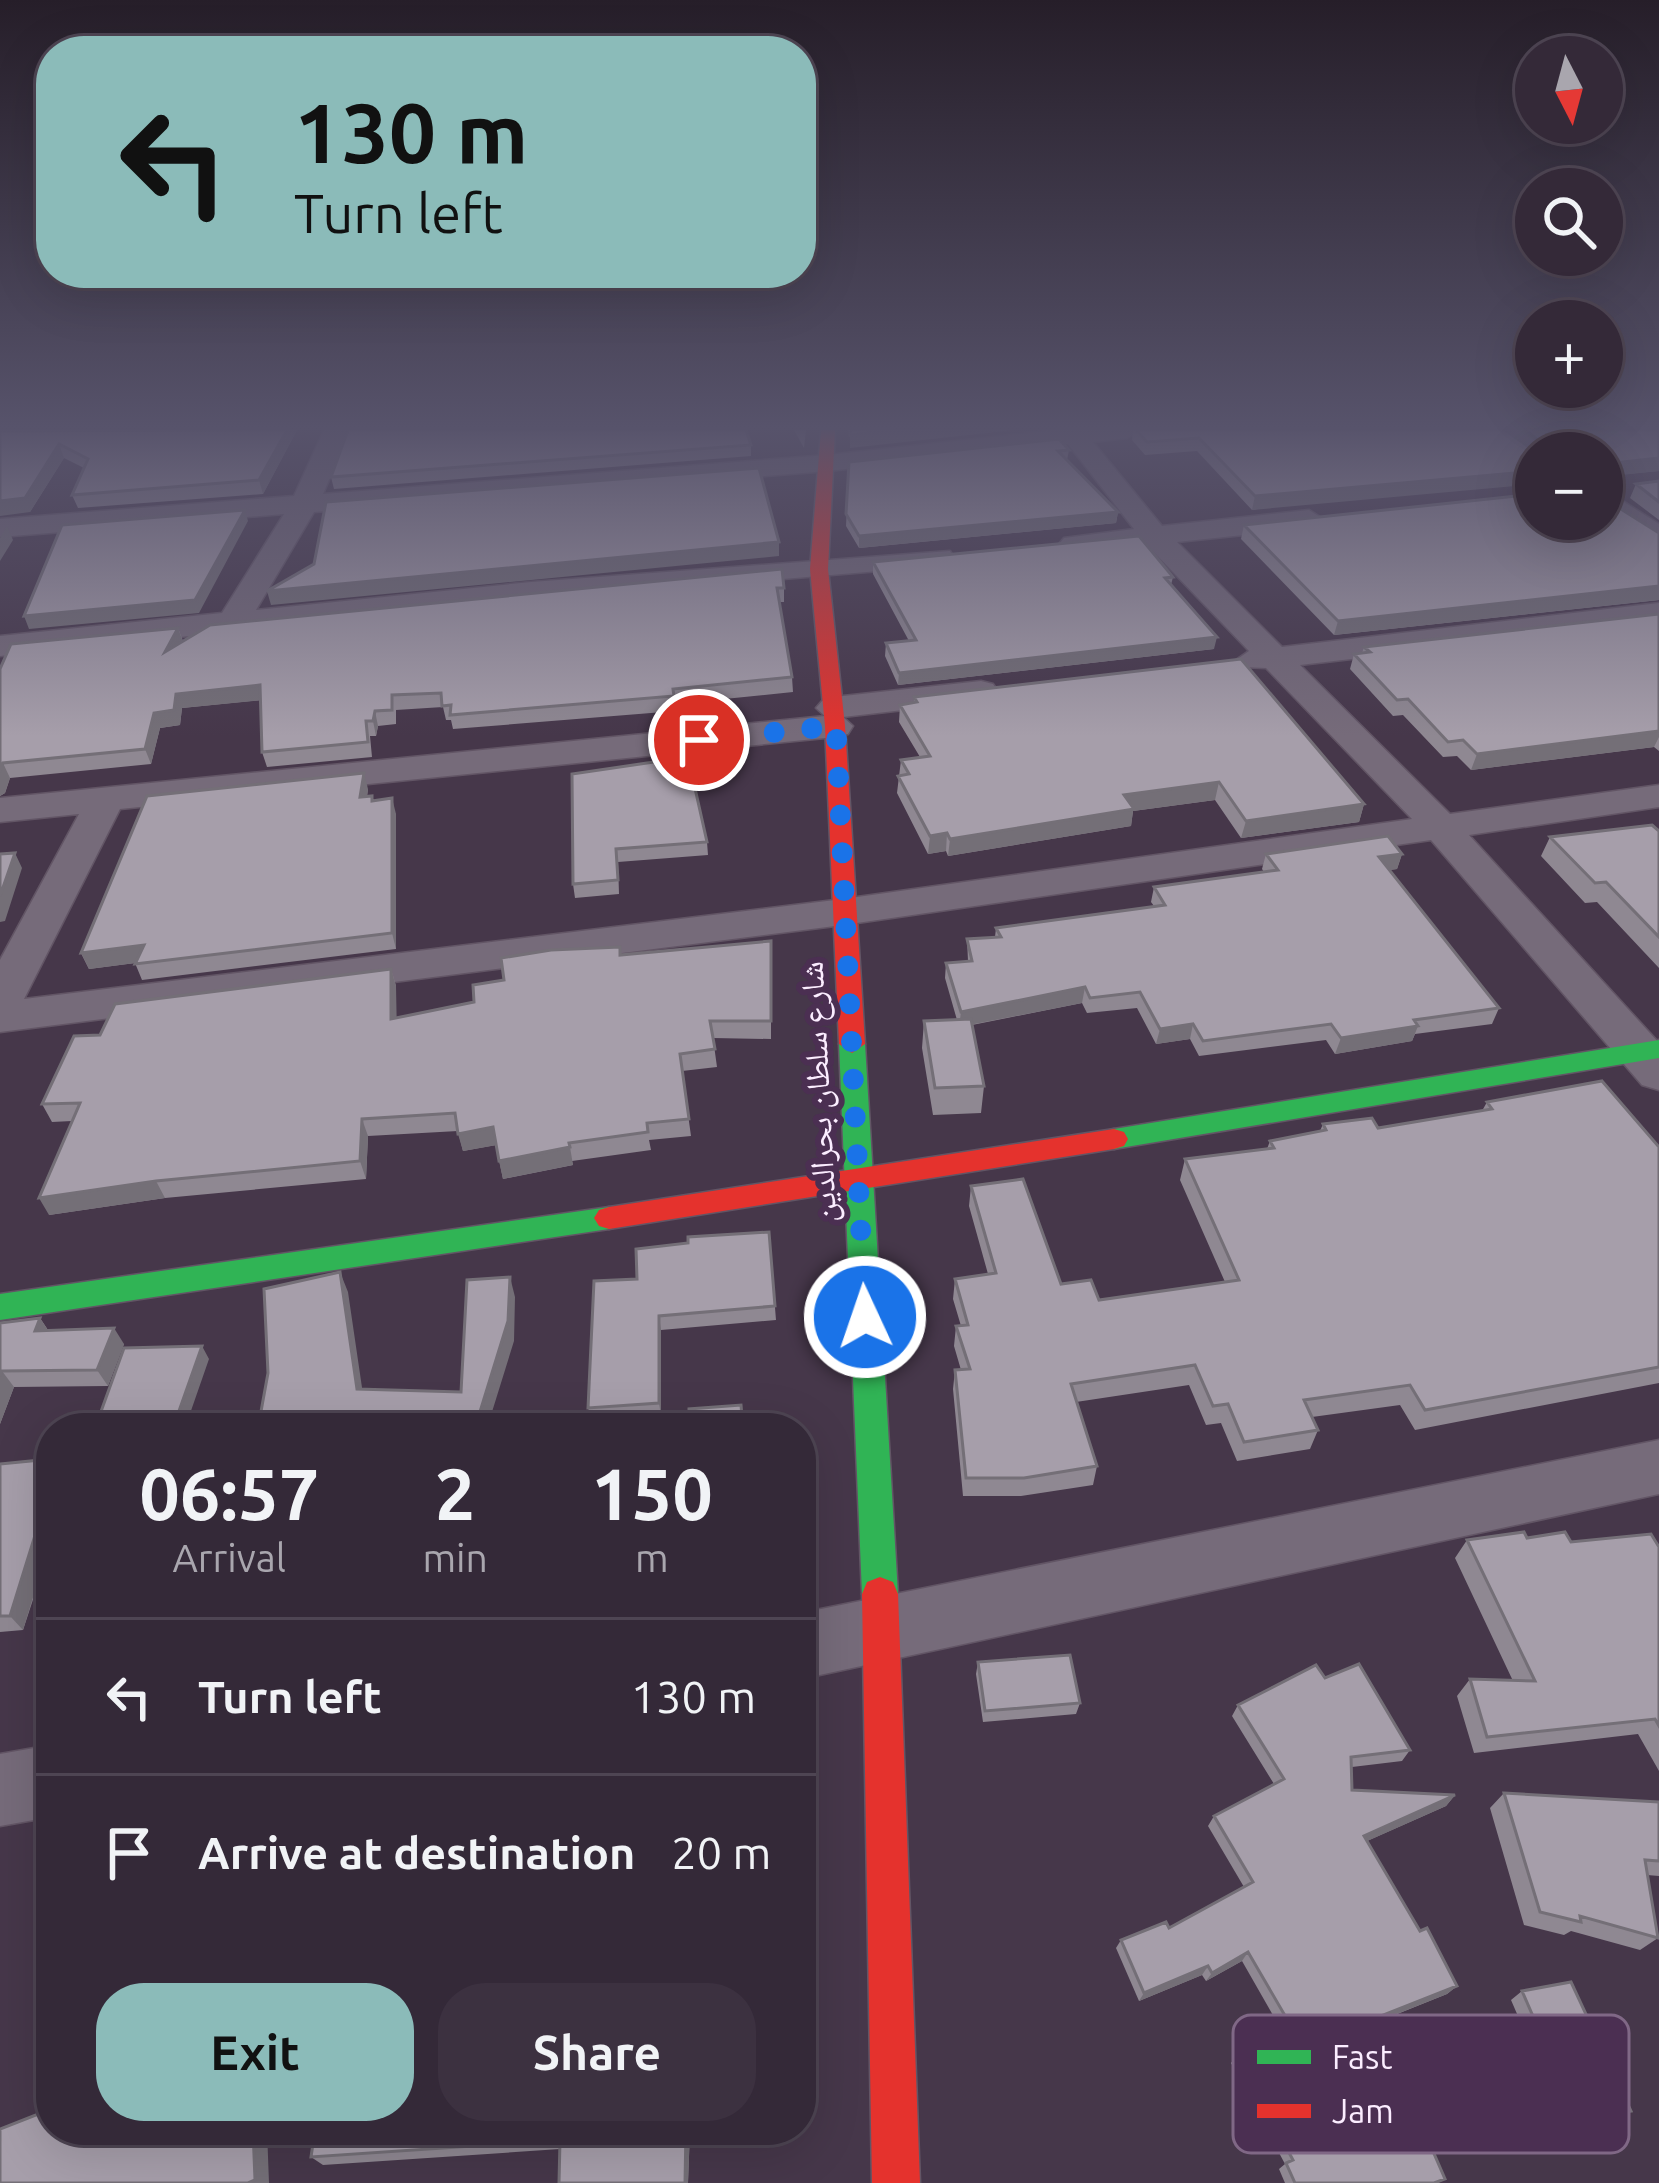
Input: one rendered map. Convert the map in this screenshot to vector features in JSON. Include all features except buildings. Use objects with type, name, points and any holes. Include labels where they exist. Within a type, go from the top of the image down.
[{"type":"street","points":[[233,621],[287,532]]},
{"type":"street","name":"شارع سلطان بحرالدين","points":[[822,532],[818,569],[835,717],[882,1631],[896,2183]]},
{"type":"street","points":[[1152,532],[1440,826],[1653,1058]]},
{"type":"street","points":[[1042,547],[1192,532]]},
{"type":"street","points":[[0,646],[975,553]]},
{"type":"street","points":[[1226,663],[1659,613]]},
{"type":"street","points":[[0,810],[835,717],[1018,687]]},
{"type":"street","points":[[0,1017],[843,912],[1659,796]]},
{"type":"street","points":[[0,1002],[106,799]]},
{"type":"street","points":[[0,1307],[857,1182],[1653,1058]]},
{"type":"street","points":[[816,1643],[1659,1467]]},
{"type":"street","points":[[0,1790],[36,1783]]},
{"type":"traffic: fast","points":[[852,1044],[880,1594]]},
{"type":"traffic: fast","points":[[1114,1139],[1659,1049]]},
{"type":"traffic: fast","points":[[0,1307],[609,1218]]},
{"type":"traffic: jam","points":[[821,532],[819,569],[835,726],[852,1044]]},
{"type":"traffic: jam","points":[[609,1218],[1114,1139]]},
{"type":"traffic: jam","points":[[880,1594],[896,2183]]},
{"type":"route","points":[[699,740],[836,726],[865,1317]]}]
